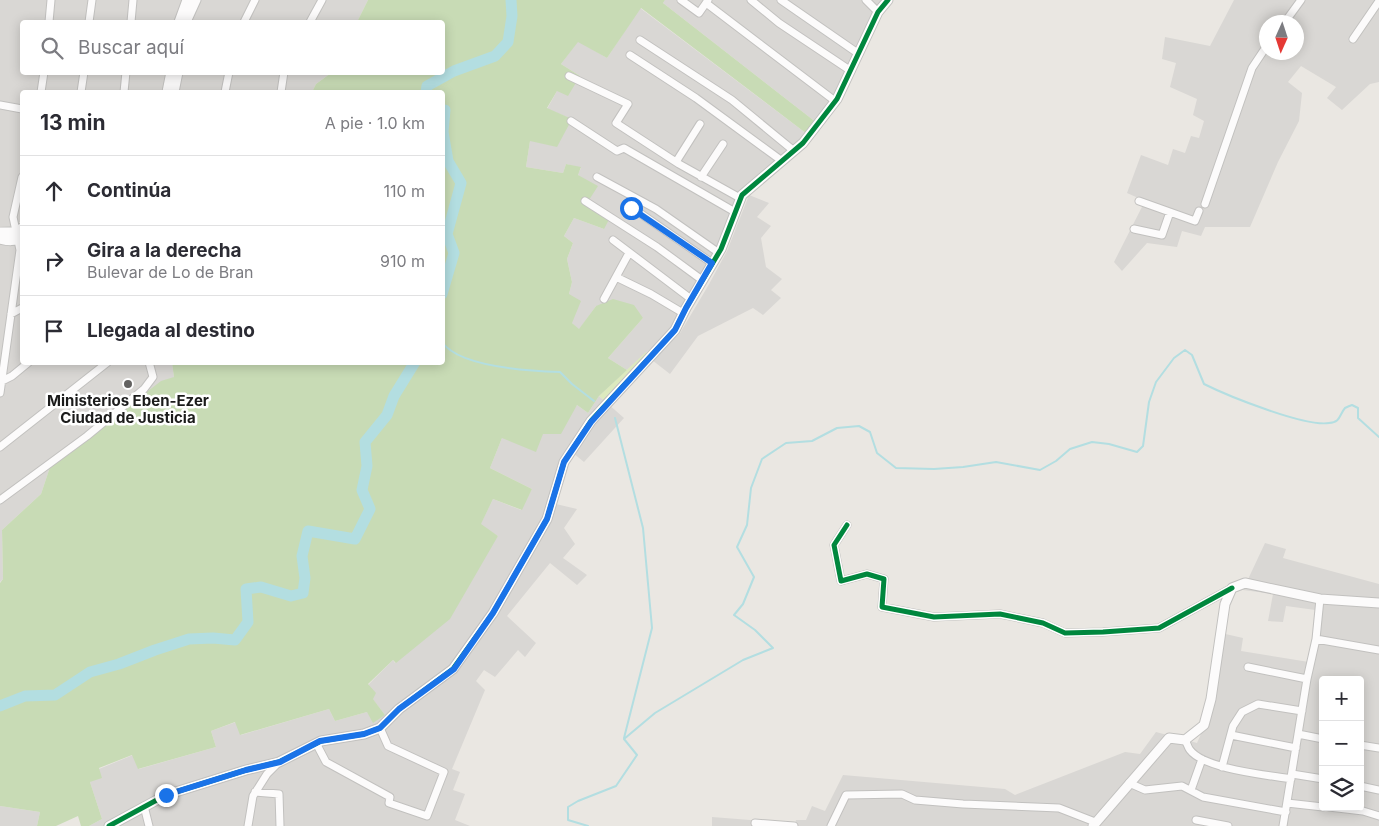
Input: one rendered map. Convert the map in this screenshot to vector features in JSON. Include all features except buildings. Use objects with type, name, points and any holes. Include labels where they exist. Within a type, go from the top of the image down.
[{"type":"street","points":[[49,20],[51,0]]},
{"type":"street","points":[[90,20],[92,0]]},
{"type":"street","points":[[131,20],[133,0]]},
{"type":"street","points":[[180,20],[188,0]]},
{"type":"street","points":[[187,20],[196,0]]},
{"type":"street","points":[[245,20],[256,0]]},
{"type":"street","points":[[311,20],[322,0]]},
{"type":"street","points":[[681,0],[699,13],[707,2],[835,102]]},
{"type":"street","points":[[751,0],[779,23],[851,71]]},
{"type":"street","points":[[781,0],[859,54]]},
{"type":"street","points":[[866,0],[878,12]]},
{"type":"street","points":[[109,826],[166,795],[246,770],[280,762],[320,741],[364,734],[380,728],[399,709],[454,669],[493,613],[547,519],[564,462],[591,422],[675,330],[719,253],[742,195],[803,144],[835,102],[878,12],[888,0]]},
{"type":"street","points":[[1290,15],[1301,0]]},
{"type":"street","points":[[1353,39],[1379,1]]},
{"type":"street","points":[[640,40],[732,100],[794,150]]},
{"type":"street","points":[[630,55],[696,98],[782,161]]},
{"type":"street","points":[[1205,204],[1252,68],[1259,58]]},
{"type":"street","points":[[41,90],[44,75]]},
{"type":"street","points":[[81,90],[84,75]]},
{"type":"street","points":[[124,90],[126,75]]},
{"type":"street","points":[[167,90],[170,75]]},
{"type":"street","points":[[174,90],[177,75]]},
{"type":"street","points":[[225,90],[228,75]]},
{"type":"street","points":[[281,90],[284,75]]},
{"type":"street","points":[[568,76],[628,104],[616,123],[676,162],[740,198]]},
{"type":"street","points":[[0,105],[20,110]]},
{"type":"street","points":[[571,121],[617,152],[624,148],[735,212]]},
{"type":"street","points":[[676,162],[700,124]]},
{"type":"street","points":[[701,176],[723,144]]},
{"type":"street","points":[[597,177],[656,209],[719,253]]},
{"type":"street","points":[[0,393],[20,250],[20,234],[13,217],[20,186]]},
{"type":"street","points":[[585,201],[657,247],[702,280]]},
{"type":"street","points":[[1139,202],[1195,221],[1199,211]]},
{"type":"street","points":[[631,208],[712,263]]},
{"type":"street","points":[[1134,229],[1162,236],[1170,212]]},
{"type":"street","points":[[0,232],[20,234]]},
{"type":"street","points":[[0,239],[8,241],[20,234]]},
{"type":"street","points":[[613,240],[691,299]]},
{"type":"street","points":[[604,299],[629,253]]},
{"type":"street","points":[[616,277],[684,313]]},
{"type":"street","points":[[11,314],[20,309]]},
{"type":"street","points":[[2,381],[12,376],[25,365]]},
{"type":"street","points":[[0,447],[104,365]]},
{"type":"street","points":[[0,500],[94,430],[144,389],[152,377],[150,365]]},
{"type":"street","points":[[847,525],[834,545],[841,582],[867,574],[884,579],[882,607],[934,617],[1000,614],[1043,623],[1065,633],[1159,628],[1245,582],[1320,599],[1379,603]]},
{"type":"street","points":[[831,826],[846,795],[902,794],[916,800],[1059,808],[1094,824],[1169,738],[1185,740],[1204,725],[1212,699],[1225,604],[1232,588]]},
{"type":"street","points":[[1284,826],[1307,679],[1316,639],[1320,599]]},
{"type":"street","points":[[1316,639],[1379,650]]},
{"type":"street","points":[[1248,667],[1307,679]]},
{"type":"street","points":[[1222,767],[1233,726],[1242,712],[1258,704],[1302,711]]},
{"type":"street","points":[[316,744],[326,762],[390,797],[389,802],[427,816],[444,772],[388,746],[380,728]]},
{"type":"street","points":[[1298,734],[1319,738]]},
{"type":"street","points":[[1231,735],[1296,748]]},
{"type":"street","points":[[1185,740],[1190,751],[1202,760],[1222,767],[1319,779]]},
{"type":"street","points":[[1364,746],[1379,748]]},
{"type":"street","points":[[1191,790],[1202,760]]},
{"type":"street","points":[[248,826],[252,796],[267,774],[280,762]]},
{"type":"street","points":[[1129,783],[1145,790],[1182,786],[1203,797],[1286,812]]},
{"type":"street","points":[[1364,787],[1379,790]]},
{"type":"street","points":[[255,792],[278,794],[280,826]]},
{"type":"street","points":[[1287,803],[1319,806]]},
{"type":"street","points":[[144,806],[149,826]]},
{"type":"street","points":[[1363,811],[1379,816]]},
{"type":"street","points":[[1196,820],[1228,826]]},
{"type":"street","points":[[755,823],[794,826]]},
{"type":"shaded area","points":[[0,0],[182,0],[175,20],[20,20],[20,75],[166,75],[163,90],[20,90],[20,222],[10,227],[0,226]]},
{"type":"shaded area","points":[[199,0],[368,0],[358,20],[190,20]]},
{"type":"shaded area","points":[[665,0],[887,0],[845,86],[817,123],[663,3]]},
{"type":"shaded area","points":[[1234,0],[1379,0],[1379,82],[1370,84],[1342,110],[1327,98],[1336,87],[1301,66],[1288,82],[1302,93],[1299,121],[1278,162],[1250,227],[1205,227],[1201,236],[1182,231],[1177,247],[1147,243],[1122,271],[1114,262],[1145,201],[1127,193],[1141,155],[1168,165],[1173,149],[1185,153],[1191,136],[1199,138],[1204,121],[1193,115],[1197,99],[1170,87],[1176,63],[1162,59],[1165,37],[1210,46]]},
{"type":"shaded area","points":[[640,8],[807,134],[746,188],[716,258],[675,326],[627,370],[608,358],[643,318],[596,306],[579,330],[572,323],[569,294],[572,282],[567,259],[573,243],[564,236],[574,218],[604,229],[578,174],[581,168],[566,164],[563,173],[526,167],[530,141],[572,119],[547,109],[557,91],[580,76],[561,64],[578,41],[607,58]]},
{"type":"shaded area","points":[[181,75],[328,75],[316,84],[313,90],[177,90]]},
{"type":"shaded area","points":[[749,195],[769,203],[757,217],[771,226],[761,238],[766,267],[782,279],[771,290],[781,298],[763,315],[753,308],[698,336],[670,374],[652,360],[680,333],[708,286],[727,251]]},
{"type":"shaded area","points":[[20,243],[20,365],[172,365],[174,377],[50,467],[41,494],[2,530],[3,579],[0,582],[0,244],[12,245]]},
{"type":"shaded area","points":[[599,396],[624,418],[584,462],[573,453],[569,459],[556,504],[577,509],[564,528],[575,544],[563,558],[587,575],[577,585],[550,563],[507,616],[536,643],[525,657],[518,650],[495,677],[484,670],[476,681],[485,690],[452,769],[460,772],[453,790],[465,794],[455,820],[470,826],[89,826],[102,819],[90,782],[99,769],[133,755],[139,769],[216,747],[211,731],[236,722],[241,735],[329,709],[335,721],[367,712],[385,715],[372,698],[368,685],[393,660],[395,663],[498,536],[480,525],[493,499],[521,510],[532,489],[490,468],[502,438],[543,434],[577,405],[588,413]]},
{"type":"shaded area","points":[[1265,543],[1286,549],[1283,558],[1379,584],[1379,826],[794,826],[796,820],[806,820],[812,806],[825,811],[843,775],[1005,789],[1015,795],[1125,752],[1140,754],[1156,732],[1197,743],[1211,711],[1221,633],[1243,638],[1241,651],[1315,663],[1323,611],[1286,606],[1283,622],[1268,621],[1273,594],[1243,590]]},
{"type":"shaded area","points":[[0,806],[40,812],[37,826],[0,826]]},
{"type":"shaded area","points":[[712,817],[763,821],[763,826],[712,826]]},
{"type":"green space","points":[[368,0],[665,0],[663,3],[817,123],[807,134],[641,8],[607,58],[578,42],[561,64],[580,76],[568,96],[557,91],[547,108],[572,119],[557,147],[530,141],[526,167],[563,173],[566,164],[581,167],[578,175],[598,186],[589,200],[612,214],[604,229],[574,218],[564,236],[573,243],[567,259],[572,282],[569,294],[581,301],[572,323],[579,329],[596,306],[613,299],[634,305],[643,318],[608,358],[627,370],[599,396],[588,413],[577,405],[561,434],[543,434],[536,452],[502,438],[490,468],[532,489],[522,510],[493,499],[481,524],[498,536],[450,619],[396,663],[393,660],[368,684],[376,693],[373,699],[385,715],[373,723],[367,712],[335,721],[329,709],[240,735],[235,722],[211,731],[216,747],[138,769],[132,755],[99,768],[102,778],[90,782],[102,819],[89,826],[81,826],[78,816],[56,826],[37,826],[40,812],[0,806],[0,583],[3,579],[2,530],[41,494],[50,467],[161,381],[174,377],[172,365],[445,365],[445,90],[313,90],[316,84],[328,75],[445,75],[445,20],[358,20]]},
{"type":"green space","points":[[646,352],[652,360],[610,405],[599,396]]},
{"type":"waterway","points":[[426,90],[427,86],[454,71],[495,56],[508,42],[512,16],[511,0]]},
{"type":"waterway","points":[[445,144],[448,161],[461,183],[447,234],[454,253],[445,284]]},
{"type":"waterway","points":[[445,345],[464,357],[479,362],[514,369],[560,372],[594,401]]},
{"type":"waterway","points":[[588,826],[568,820],[568,807],[616,786],[637,755],[624,739],[655,713],[743,660],[773,648],[755,630],[734,615],[743,604],[754,577],[737,547],[747,525],[751,488],[762,459],[786,443],[812,441],[837,428],[859,426],[870,432],[877,453],[896,468],[934,469],[996,462],[1040,470],[1056,461],[1070,449],[1092,442],[1109,444],[1137,452],[1143,446],[1149,402],[1156,382],[1174,358],[1185,350],[1192,355],[1204,384],[1215,389],[1266,410],[1318,423],[1336,421],[1345,408],[1352,405],[1358,408],[1358,418],[1379,437]]},
{"type":"waterway","points":[[0,706],[25,696],[55,695],[90,672],[119,664],[189,639],[213,638],[235,640],[248,622],[246,589],[261,587],[291,596],[303,593],[305,578],[302,556],[308,531],[355,539],[370,509],[362,490],[367,466],[365,442],[387,415],[394,396],[413,365]]},
{"type":"waterway","points":[[615,418],[643,528],[652,628],[624,738]]},
{"type":"cycle path","points":[[109,826],[166,795],[246,770],[279,762],[321,741],[364,734],[380,728],[399,709],[453,669],[493,613],[547,519],[564,462],[591,421],[675,330],[721,249],[742,195],[803,143],[837,99],[878,12],[888,0]]},
{"type":"cycle path","points":[[847,525],[834,545],[841,581],[867,574],[884,579],[882,607],[934,617],[1000,614],[1043,623],[1065,633],[1159,628],[1232,588]]},
{"type":"place","name":"Ministerios Eben-Ezer Ciudad de Justicia","points":[[128,384]]},
{"type":"route","points":[[166,795],[246,770],[280,762],[320,741],[364,734],[380,728],[399,709],[424,689],[454,669],[493,613],[547,519],[564,462],[591,422],[675,330],[712,263],[631,208]]}]
